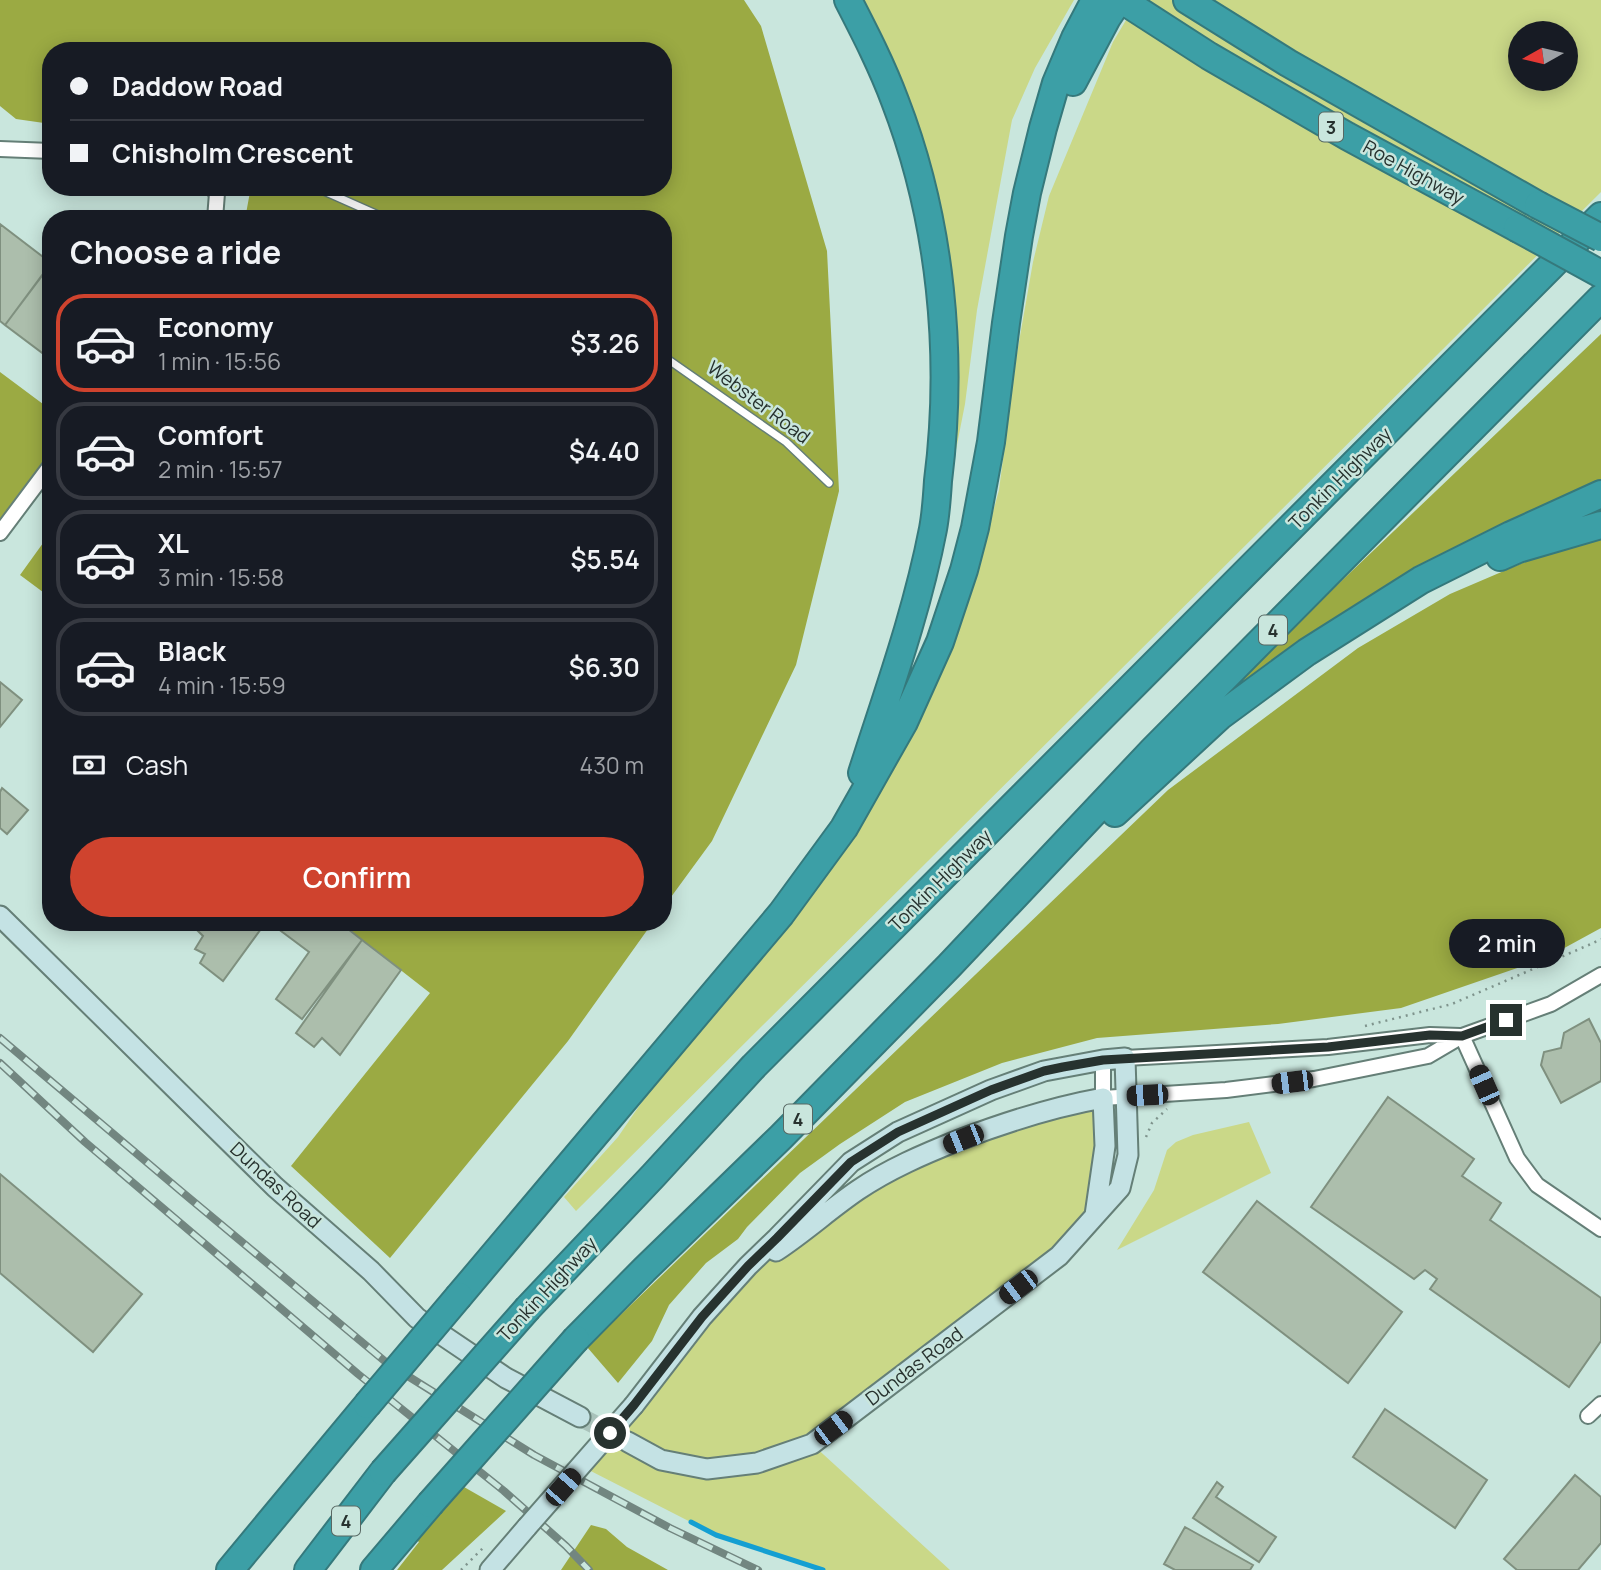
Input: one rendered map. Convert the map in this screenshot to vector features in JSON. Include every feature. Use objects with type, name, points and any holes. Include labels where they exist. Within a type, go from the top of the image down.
[{"type":"highway","points":[[844,828],[912,620],[933,527],[943,440],[945,362],[940,290],[930,225],[914,158],[890,89],[848,0]]},
{"type":"highway","name":"Roe Highway","points":[[1187,0],[1288,63],[1601,238]]},
{"type":"highway","points":[[231,1570],[781,914],[844,828],[904,722],[940,642],[975,528],[992,442],[1010,298],[1027,193],[1062,103],[1107,5]]},
{"type":"highway","name":"Roe Highway","points":[[1107,5],[1209,56],[1347,136],[1601,274]]},
{"type":"highway","name":"Tonkin Highway","points":[[308,1570],[383,1472],[528,1308],[754,1066],[1601,216]]},
{"type":"highway","name":"4","points":[[374,1570],[576,1339],[781,1137],[949,966],[1153,750],[1601,298]]},
{"type":"highway","points":[[949,966],[1220,716],[1307,652],[1421,580],[1601,494]]},
{"type":"highway","points":[[1343,628],[1431,585],[1518,549],[1601,525]]},
{"type":"main road","name":"Dundas Road","points":[[0,916],[275,1187],[371,1271],[417,1318],[506,1378],[580,1417]]},
{"type":"main road","name":"Dundas Road","points":[[628,1442],[661,1460],[707,1469],[757,1463],[812,1444],[1059,1256],[1120,1188],[1128,1155],[1125,1058]]},
{"type":"main road","points":[[490,1570],[634,1405],[702,1317],[748,1266],[851,1162],[898,1132],[991,1090],[1044,1071],[1125,1058]]},
{"type":"main road","points":[[748,1266],[803,1233],[859,1190],[919,1156],[1007,1121],[1103,1098],[1105,1146],[1095,1215]]},
{"type":"street","points":[[0,149],[42,151]]},
{"type":"street","points":[[0,533],[42,477]]},
{"type":"street","points":[[1103,1060],[1103,1098],[1226,1090],[1314,1079],[1428,1056],[1462,1036],[1551,1004],[1601,975]]},
{"type":"street","points":[[1125,1058],[1328,1047],[1430,1035],[1462,1036]]},
{"type":"street","points":[[1462,1036],[1517,1158],[1537,1185],[1601,1229]]},
{"type":"street","points":[[1588,1416],[1601,1404]]},
{"type":"lane","points":[[335,196],[367,210]]},
{"type":"lane","name":"Webster Road","points":[[672,362],[786,442],[829,483]]},
{"type":"path","points":[[1366,1026],[1452,1004],[1601,939]]},
{"type":"path","points":[[1143,1142],[1152,1124],[1167,1110]]},
{"type":"green space","points":[[0,0],[744,0],[761,26],[827,251],[839,491],[796,665],[712,841],[672,896],[672,210],[247,210],[249,196],[672,196],[672,42],[42,42],[42,123],[16,119],[0,106]]},
{"type":"green space","points":[[852,0],[1074,0],[1035,68],[1012,120],[977,310],[965,404],[953,465],[943,462],[934,234]]},
{"type":"green space","points":[[1138,0],[1601,0],[1601,192],[576,1211],[564,1197],[618,1137],[714,1006],[799,908],[888,779],[976,573],[999,490],[1016,359],[1033,262],[1049,196],[1113,42]]},
{"type":"green space","points":[[1601,334],[1601,484],[1309,638],[1210,706]]},
{"type":"green space","points":[[0,372],[42,403],[42,484],[0,536]]},
{"type":"green space","points":[[1601,539],[1601,928],[1546,958],[1401,1008],[1278,1024],[1097,1038],[1002,1063],[905,1102],[800,1173],[738,1239],[706,1263],[669,1305],[652,1341],[618,1383],[587,1347],[1168,790],[1358,648],[1450,594],[1553,550]]},
{"type":"green space","points":[[42,544],[42,591],[20,575]]},
{"type":"green space","points":[[351,931],[647,931],[568,1041],[390,1258],[291,1166],[430,993]]},
{"type":"green space","points":[[1103,1098],[1095,1215],[1059,1256],[812,1444],[950,1570],[823,1570],[716,1535],[581,1466],[748,1266],[919,1156]]},
{"type":"green space","points":[[1249,1122],[1271,1173],[1117,1250],[1154,1190],[1167,1150],[1176,1142],[1193,1135]]},
{"type":"green space","points":[[464,1487],[506,1511],[442,1570],[397,1570],[419,1542],[413,1537],[434,1507],[442,1512]]},
{"type":"green space","points":[[591,1525],[606,1529],[627,1547],[668,1570],[561,1570]]},
{"type":"building","points":[[0,224],[42,256],[42,275],[5,325],[0,321]]},
{"type":"building","points":[[42,276],[42,353],[5,325]]},
{"type":"building","points":[[0,682],[22,700],[0,727]]},
{"type":"building","points":[[2,788],[28,810],[7,834],[0,828]]},
{"type":"building","points":[[198,931],[259,931],[223,981],[200,963],[205,954],[195,949],[203,936]]},
{"type":"building","points":[[281,931],[350,931],[362,940],[302,1019],[276,999],[309,952]]},
{"type":"building","points":[[362,940],[401,970],[340,1055],[322,1038],[314,1047],[296,1033]]},
{"type":"building","points":[[1589,1019],[1601,1043],[1601,1081],[1561,1103],[1541,1065],[1544,1052],[1561,1048],[1564,1033]]},
{"type":"building","points":[[1388,1097],[1474,1159],[1462,1176],[1501,1203],[1490,1220],[1601,1298],[1601,1341],[1569,1387],[1430,1289],[1437,1279],[1425,1270],[1414,1279],[1311,1207]]},
{"type":"building","points":[[0,1174],[142,1294],[93,1352],[0,1273]]},
{"type":"building","points":[[1257,1201],[1402,1312],[1348,1383],[1203,1272]]},
{"type":"building","points":[[1385,1409],[1487,1480],[1455,1528],[1353,1457]]},
{"type":"building","points":[[1575,1475],[1601,1497],[1601,1543],[1578,1570],[1517,1570],[1504,1559]]},
{"type":"building","points":[[1217,1482],[1223,1487],[1216,1497],[1276,1537],[1259,1562],[1193,1518]]},
{"type":"building","points":[[1185,1527],[1253,1565],[1250,1570],[1175,1570],[1164,1564]]},
{"type":"waterway","points":[[691,1522],[716,1535],[823,1570]]},
{"type":"tunnel","points":[[580,1417],[623,1439]]},
{"type":"railway","points":[[0,1038],[387,1363],[534,1455],[670,1528],[758,1570]]},
{"type":"railway","points":[[0,1063],[85,1142],[358,1374],[504,1491],[589,1570]]},
{"type":"route","points":[[610,1433],[702,1317],[748,1266],[851,1162],[898,1132],[991,1090],[1063,1067],[1103,1060],[1328,1047],[1430,1035],[1462,1036],[1506,1020]]}]
